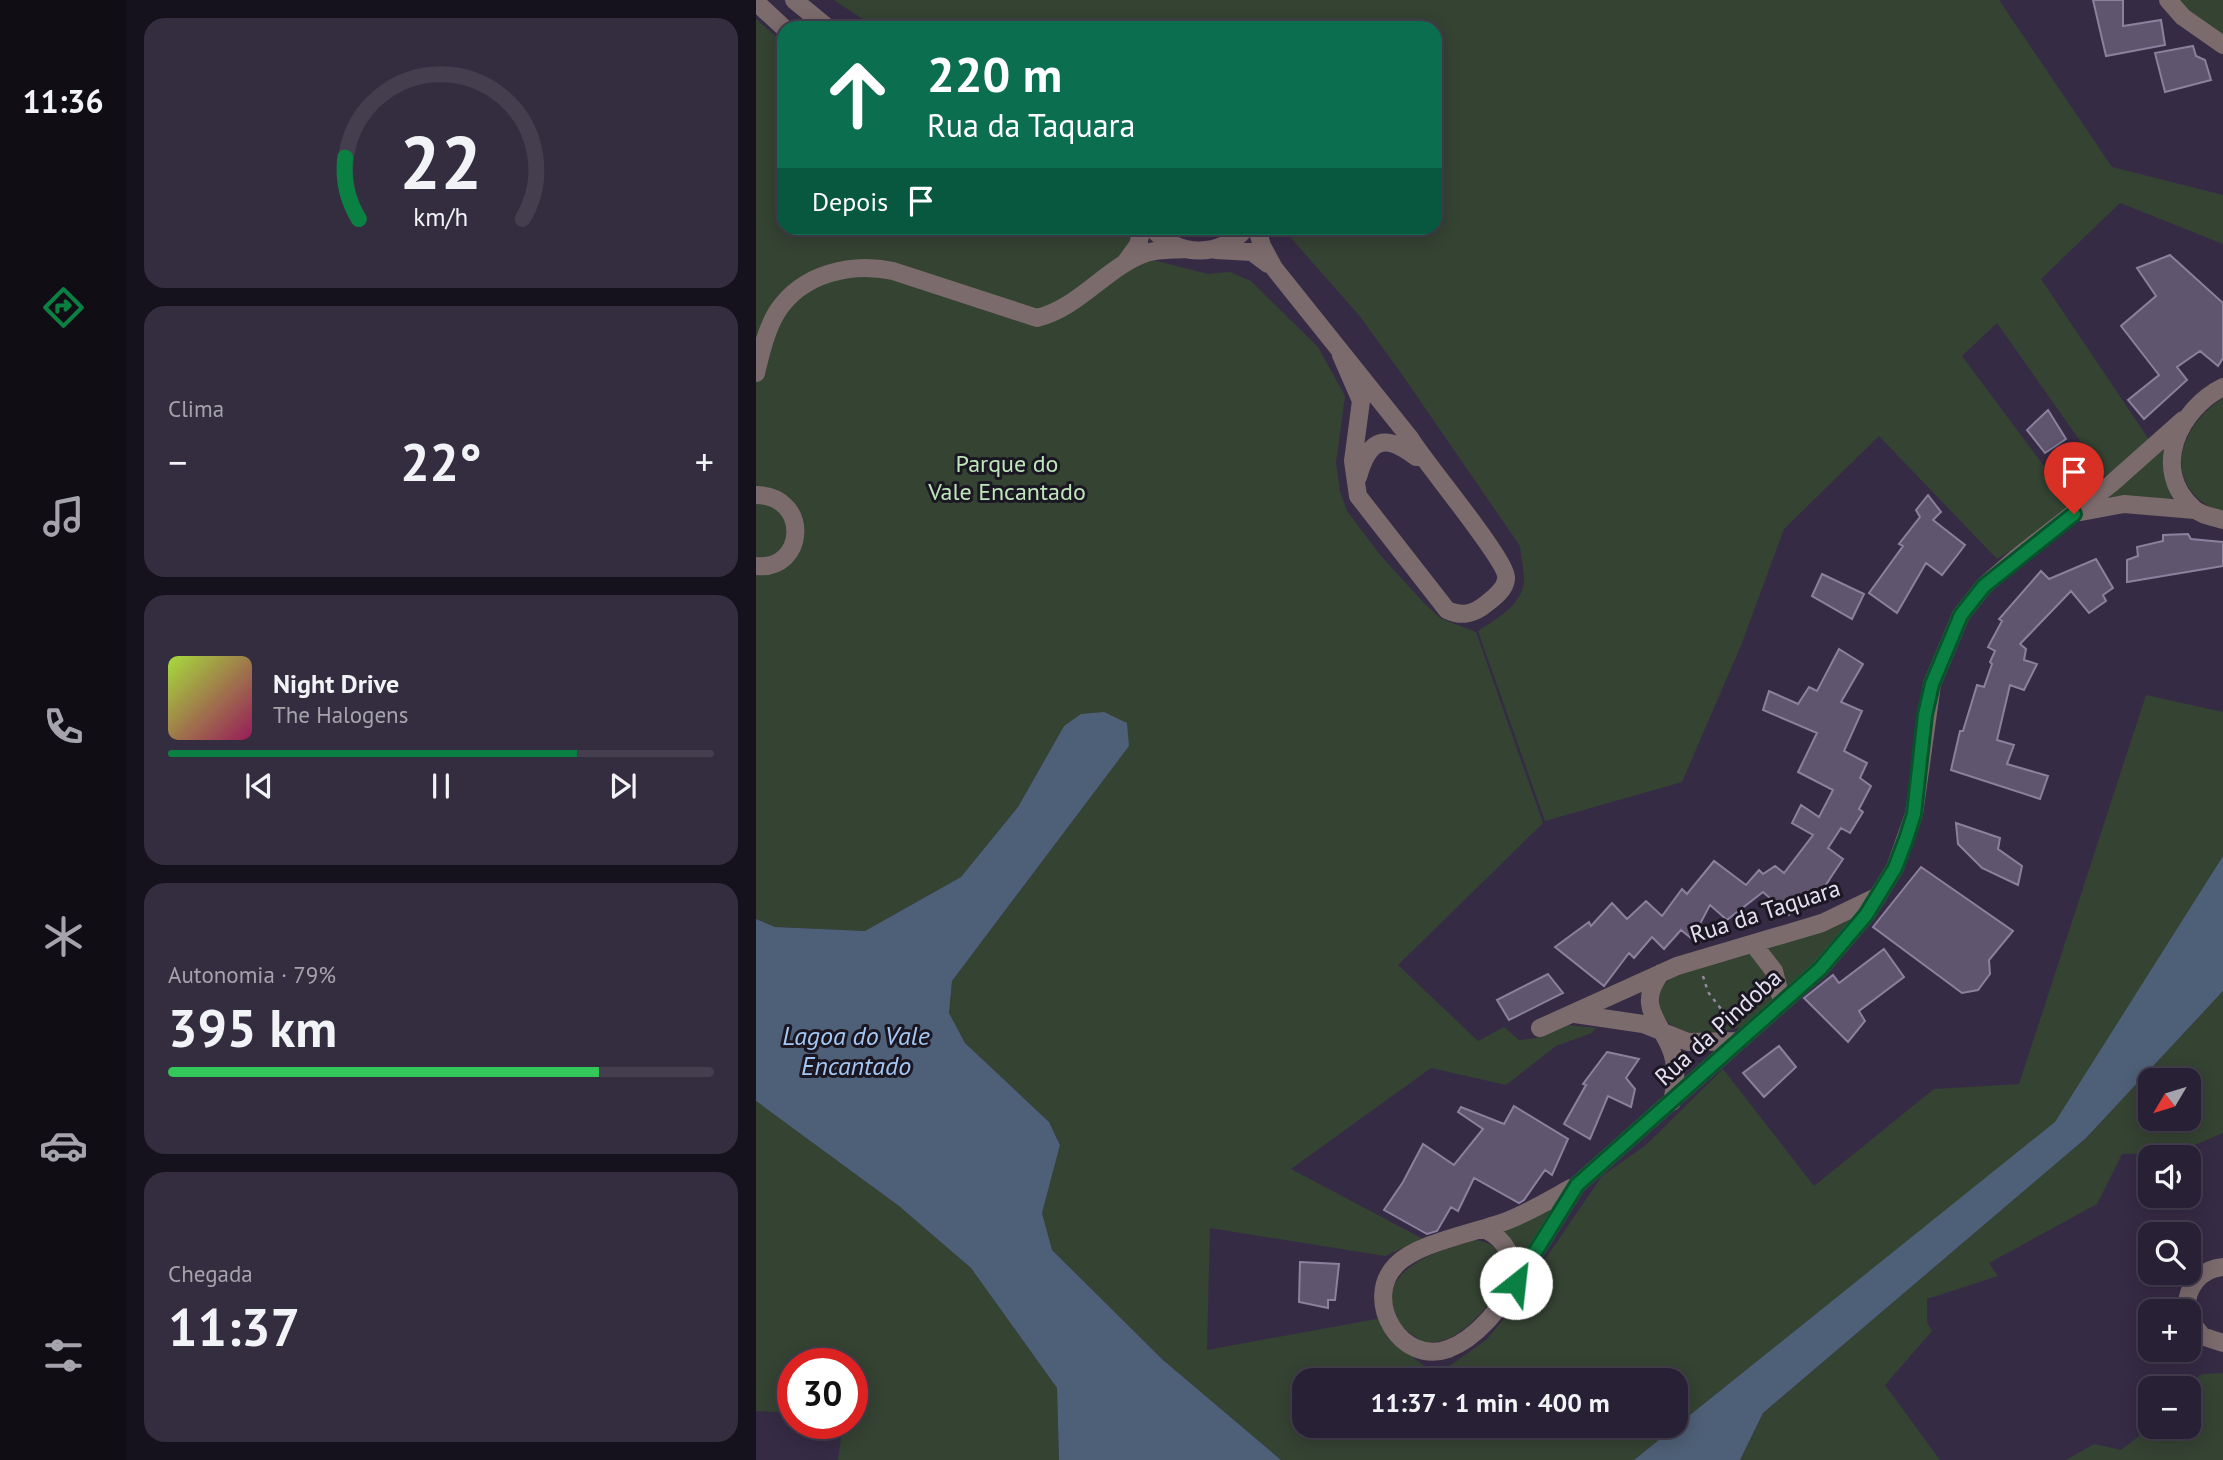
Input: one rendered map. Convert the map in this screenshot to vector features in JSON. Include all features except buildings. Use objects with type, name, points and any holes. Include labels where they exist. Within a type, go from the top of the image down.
[{"type":"street","points":[[766,0],[780,21]]},
{"type":"street","points":[[794,0],[820,21]]},
{"type":"street","points":[[2168,0],[2183,17],[2223,45]]},
{"type":"street","points":[[756,2],[777,21]]},
{"type":"street","points":[[1125,263],[1138,245],[1140,235]]},
{"type":"street","points":[[1160,235],[1171,244],[1185,249]]},
{"type":"street","points":[[1214,250],[1226,245],[1238,235]]},
{"type":"street","points":[[1259,235],[1262,247],[1274,268],[1410,438],[1425,463],[1505,568],[1507,578],[1498,594],[1465,615],[1447,610],[1437,600],[1363,506],[1355,485],[1353,461],[1362,401],[1342,355]]},
{"type":"street","points":[[756,373],[762,349],[778,311],[804,287],[838,270],[875,267],[894,271],[1037,318],[1052,314],[1125,263],[1154,251],[1185,249],[1252,252],[1274,268]]},
{"type":"street","points":[[2215,391],[2223,379]]},
{"type":"street","name":"Rua da Taquara","points":[[1540,1028],[1661,973],[1700,958],[1754,945],[1822,923],[1880,895],[1895,868],[1914,814],[1925,715],[1932,684],[1961,615],[1984,586],[2074,514],[2215,391]]},
{"type":"street","points":[[2183,420],[2175,436],[2172,467],[2177,485],[2195,510]]},
{"type":"street","points":[[1355,485],[1366,455],[1382,441],[1392,441],[1425,463]]},
{"type":"street","points":[[756,480],[793,516],[795,540],[782,559],[772,565],[756,566]]},
{"type":"street","points":[[756,495],[778,499]]},
{"type":"street","points":[[2074,514],[2124,504],[2195,510],[2223,520]]},
{"type":"street","name":"Rua da Pindoba","points":[[1577,1185],[1516,1283],[1487,1322],[1449,1349],[1423,1351],[1409,1345],[1389,1324],[1383,1294],[1387,1279],[1395,1266],[1423,1250],[1484,1229],[1541,1205],[1577,1185],[1842,947],[1880,895]]},
{"type":"street","points":[[1754,945],[1774,971],[1782,1002]]},
{"type":"street","points":[[1661,973],[1649,993],[1652,1013],[1671,1049],[1675,1066],[1672,1102]]},
{"type":"street","points":[[1572,1014],[1620,1018],[1660,1029],[1688,1042],[1741,1039]]},
{"type":"street","points":[[1484,1229],[1503,1243],[1514,1266],[1516,1283]]},
{"type":"street","points":[[2189,1299],[2190,1289],[2197,1279],[2207,1271],[2223,1268]]},
{"type":"street","points":[[2201,1335],[2223,1343]]},
{"type":"path","points":[[1700,958],[1708,992],[1741,1039]]},
{"type":"green space","points":[[834,0],[1999,0],[2112,167],[2223,195],[2223,244],[2120,203],[2041,279],[2150,441],[2107,479],[1997,323],[1962,356],[2076,509],[1997,559],[1879,436],[1784,529],[1742,643],[1682,782],[1545,821],[1478,631],[1508,610],[1523,588],[1520,546],[1358,314],[1290,237],[1442,235],[1442,21],[870,21]]},
{"type":"green space","points":[[2175,0],[2223,0],[2223,37]]},
{"type":"green space","name":"Parque do Vale Encantado","points":[[756,19],[777,37],[777,235],[1128,235],[1153,260],[1208,274],[1230,272],[1251,281],[1318,347],[1345,396],[1336,463],[1340,491],[1347,511],[1381,556],[1424,603],[1440,618],[1476,632],[1543,823],[1398,965],[1478,1041],[1504,1027],[1519,1040],[1536,1038],[1568,1025],[1596,1028],[1592,1033],[1556,1046],[1506,1085],[1431,1068],[1291,1169],[1423,1239],[1385,1256],[1210,1228],[1207,1350],[1382,1318],[1402,1346],[1427,1368],[1292,1368],[1292,1438],[1661,1438],[1634,1460],[1281,1460],[1163,1360],[1052,1250],[1042,1213],[1060,1144],[1049,1122],[965,1043],[949,1013],[952,981],[1128,747],[1064,726],[1018,807],[961,877],[865,931],[775,927],[756,919]]},
{"type":"green space","points":[[2223,398],[2223,513],[2203,502],[2190,489],[2183,474],[2182,458],[2194,425]]},
{"type":"green space","points":[[2164,448],[2164,474],[2172,499],[2105,500]]},
{"type":"green space","name":"Parque do Vale Encantado","points":[[2146,695],[2223,712],[2223,856],[2056,1122],[1688,1417],[1688,1368],[1434,1368],[1451,1365],[1487,1339],[1507,1315],[1602,1176],[1646,1145],[1723,1069],[1814,1186],[1934,1089],[2019,1084]]},
{"type":"green space","points":[[1864,908],[1820,960],[1742,1027],[1702,1036],[1679,1032],[1657,1012],[1656,994],[1672,976]]},
{"type":"green space","points":[[2223,991],[2223,1133],[2195,1145],[2138,1145],[2138,1154],[2122,1154],[2097,1204],[1989,1263],[1998,1276],[1927,1299],[1927,1322],[1932,1331],[1885,1385],[1940,1460],[1740,1460],[1763,1413],[2086,1138],[2138,1082],[2138,1131],[2201,1131],[2202,1068],[2151,1068]]},
{"type":"green space","points":[[756,1101],[899,1206],[971,1268],[1057,1388],[1059,1460],[838,1460],[841,1439],[868,1439],[868,1348],[777,1348],[777,1412],[756,1411]]},
{"type":"green space","points":[[1553,1206],[1520,1260],[1510,1238],[1502,1231]]},
{"type":"green space","points":[[1476,1240],[1493,1246],[1502,1257],[1504,1270],[1492,1299],[1469,1325],[1451,1337],[1427,1343],[1415,1337],[1397,1320],[1393,1310],[1393,1288],[1399,1277],[1425,1258]]},
{"type":"green space","points":[[2223,1373],[2223,1460],[2066,1460],[2094,1444],[2121,1450],[2138,1437],[2138,1439],[2201,1439],[2199,1376]]},
{"type":"water","name":"Lagoa do Vale Encantado","points":[[1104,712],[1127,723],[1129,746],[952,981],[949,1013],[965,1043],[1049,1122],[1060,1145],[1042,1213],[1052,1250],[1163,1360],[1281,1460],[1059,1460],[1057,1388],[971,1268],[899,1206],[756,1101],[756,919],[775,927],[865,931],[961,877],[1018,807],[1064,726],[1081,714]]},
{"type":"water","points":[[2223,856],[2223,991],[2151,1068],[2138,1068],[2138,1082],[2086,1138],[1763,1413],[1740,1460],[1634,1460],[1661,1438],[1688,1438],[1688,1417],[2055,1122]]},
{"type":"route","points":[[1516,1283],[1526,1262],[1577,1185],[1820,969],[1842,947],[1866,915],[1895,868],[1914,814],[1925,715],[1932,684],[1944,649],[1961,615],[1984,586],[2074,514]]}]
